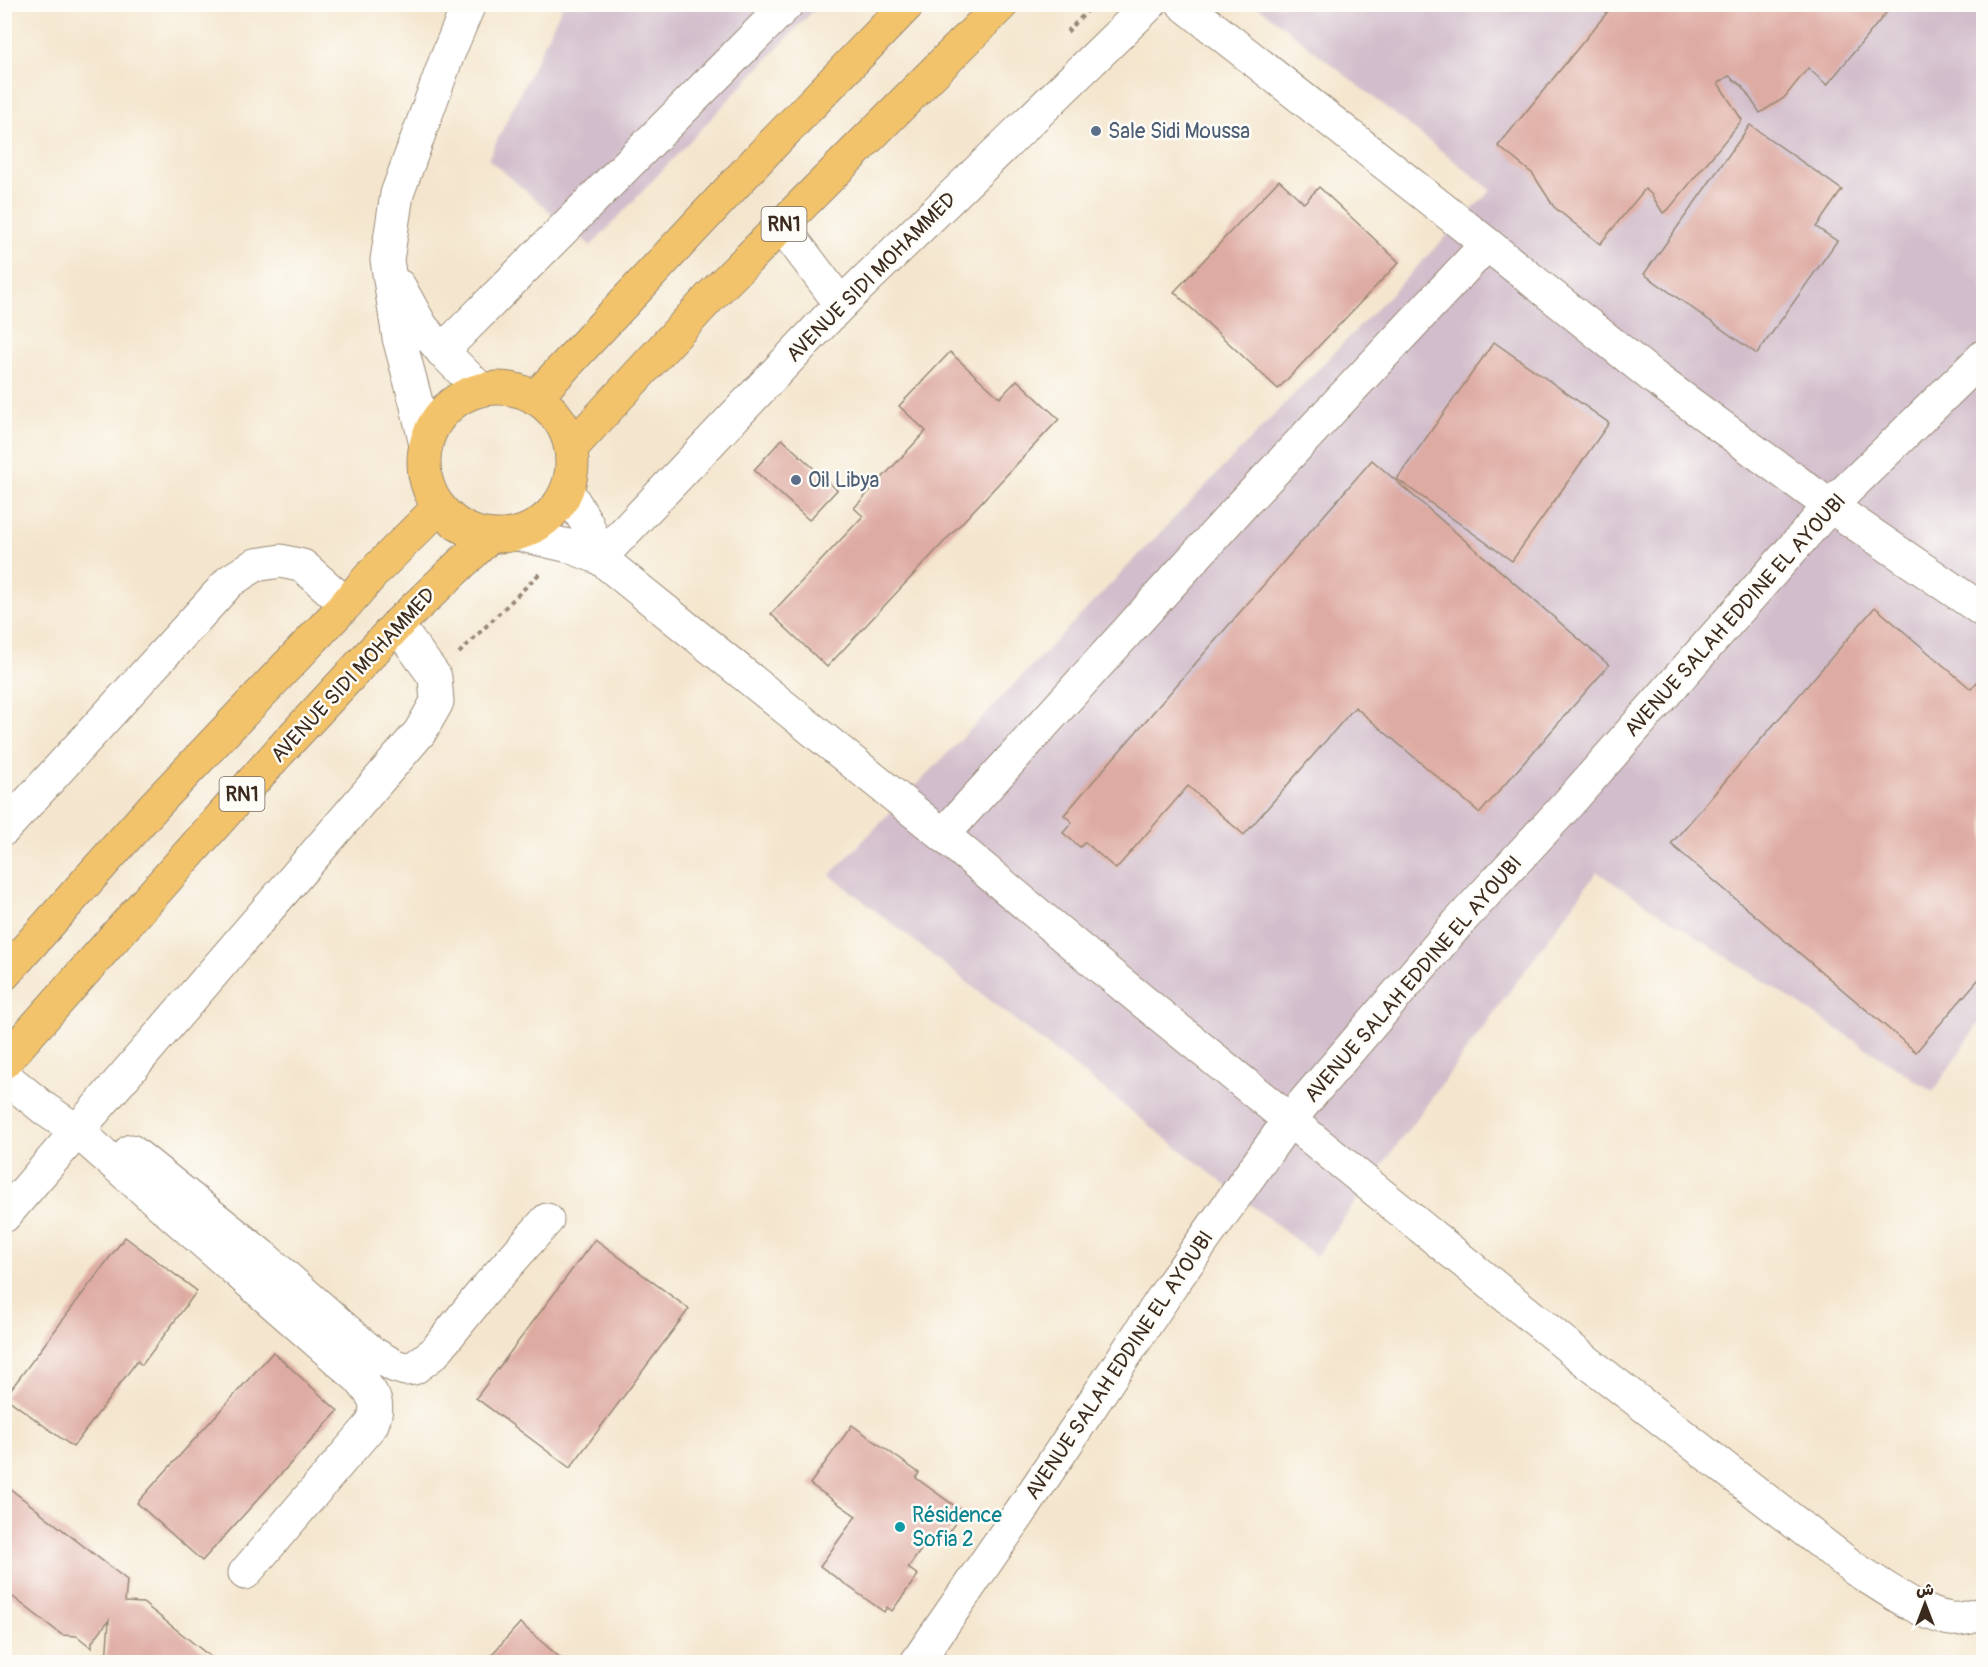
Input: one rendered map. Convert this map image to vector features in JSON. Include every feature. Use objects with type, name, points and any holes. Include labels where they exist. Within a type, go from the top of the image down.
[{"type":"main road","points":[[535,398],[765,152],[908,4]]},
{"type":"main road","name":"RN1","points":[[571,448],[711,296],[1002,4]]},
{"type":"main road","name":"RN1","points":[[506,389],[535,398],[553,412],[566,432],[571,448],[572,465],[567,490],[559,505],[547,518],[533,527],[503,535],[474,532],[458,525],[439,507],[425,478],[426,445],[435,423],[458,399],[481,390],[506,389]]},
{"type":"main road","name":"RN1","points":[[4,974],[155,805],[375,571],[439,507]]},
{"type":"main road","name":"AVENUE SIDI MOHAMMED","points":[[4,1062],[279,752],[397,625],[503,535]]},
{"type":"street","points":[[426,445],[399,338],[387,260],[397,194],[448,54],[469,4]]},
{"type":"street","points":[[442,351],[787,4]]},
{"type":"street","name":"AVENUE SIDI MOHAMMED","points":[[600,558],[841,304],[1150,4]]},
{"type":"street","points":[[1183,4],[1656,380],[1830,506],[1983,611]]},
{"type":"street","points":[[782,226],[841,304]]},
{"type":"street","points":[[943,835],[1241,506],[1487,244]]},
{"type":"street","points":[[387,260],[421,326],[481,390]]},
{"type":"street","name":"AVENUE SALAH EDDINE EL AYOUBI","points":[[917,1662],[1026,1504],[1173,1283],[1290,1119],[1458,923],[1566,806],[1830,506],[1983,356]]},
{"type":"street","points":[[567,490],[586,525],[600,558]]},
{"type":"street","points":[[503,535],[569,546],[600,558],[1585,1360],[1855,1569],[1900,1597],[1935,1615],[1952,1619],[1983,1613]]},
{"type":"street","points":[[4,829],[230,581],[255,565],[281,561],[303,566],[346,604]]},
{"type":"street","points":[[4,1216],[83,1137],[420,732],[435,708],[438,695],[435,677],[397,625]]},
{"type":"street","points":[[4,1076],[83,1137],[359,1378],[375,1398],[377,1407],[372,1424],[245,1573]]},
{"type":"street","points":[[83,1137],[124,1145],[262,1256],[372,1353],[405,1369],[414,1368],[435,1353],[484,1291],[547,1220]]},
{"type":"shaded area","points":[[563,5],[818,5],[591,246],[488,159]]},
{"type":"shaded area","points":[[1256,5],[1983,5],[1984,1016],[1933,1092],[1597,872],[1316,1256],[830,875],[1491,190]]},
{"type":"building","points":[[1614,4],[1889,4],[1891,7],[1827,85],[1808,68],[1784,98],[1760,113],[1742,86],[1729,76],[1718,83],[1742,120],[1668,210],[1663,213],[1645,189],[1600,244],[1554,207],[1533,174],[1498,146]]},
{"type":"building","points":[[1750,125],[1842,190],[1816,227],[1837,241],[1757,354],[1644,274]]},
{"type":"building","points":[[1279,180],[1304,203],[1319,187],[1399,262],[1278,389],[1174,292]]},
{"type":"building","points":[[1494,342],[1609,423],[1512,561],[1397,479]]},
{"type":"building","points":[[950,352],[1000,398],[1017,380],[1059,419],[827,667],[771,614],[863,516],[854,508],[926,431],[899,406]]},
{"type":"building","name":"Oil Libya","points":[[782,439],[837,490],[809,520],[754,470]]},
{"type":"building","points":[[1372,460],[1609,665],[1480,813],[1355,707],[1244,835],[1188,786],[1116,869],[1085,842],[1080,847],[1063,833],[1072,822],[1064,815]]},
{"type":"building","points":[[1875,607],[1971,689],[1984,674],[1984,973],[1916,1052],[1671,844]]},
{"type":"building","points":[[125,1237],[197,1291],[142,1365],[137,1361],[73,1447],[5,1397]]},
{"type":"building","points":[[595,1239],[689,1309],[570,1468],[476,1398]]},
{"type":"building","points":[[273,1352],[338,1411],[202,1561],[137,1503]]},
{"type":"building","name":"Résidence Sofia 2","points":[[852,1425],[919,1473],[916,1478],[963,1512],[940,1544],[930,1537],[908,1568],[918,1575],[892,1611],[887,1607],[884,1612],[820,1566],[856,1516],[810,1484]]},
{"type":"building","points":[[4,1484],[127,1580],[125,1602],[143,1603],[217,1662],[106,1662],[109,1620],[92,1642],[92,1648],[77,1636],[62,1635],[4,1590]]},
{"type":"building","points":[[520,1623],[565,1662],[485,1662]]},
{"type":"place","name":"Sale Sidi Moussa","points":[[1096,131]]},
{"type":"place","name":"Oil Libya","points":[[796,480]]},
{"type":"place","name":"Résidence Sofia 2","points":[[900,1527]]}]
